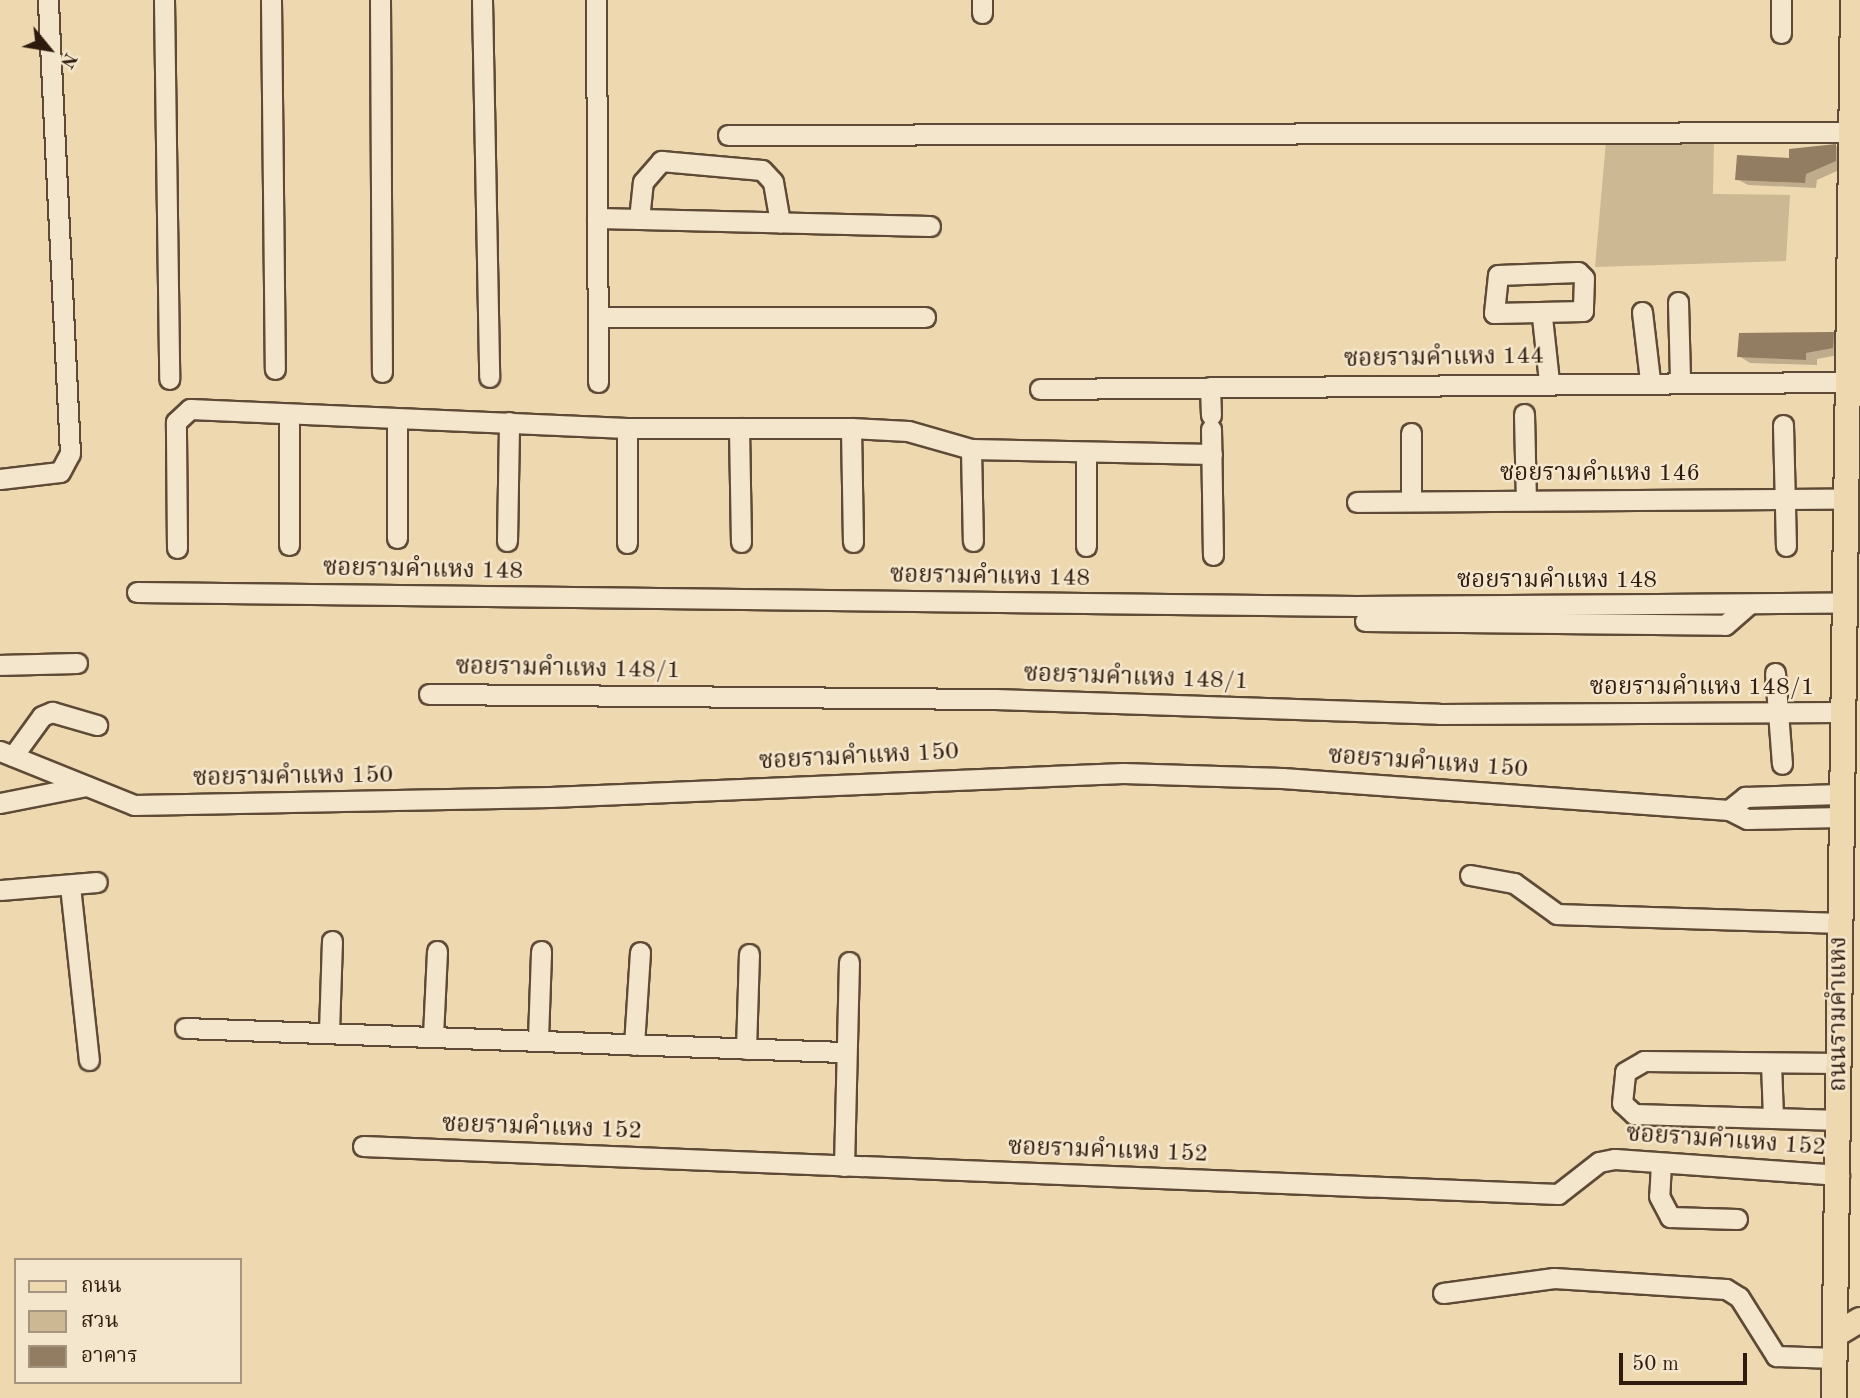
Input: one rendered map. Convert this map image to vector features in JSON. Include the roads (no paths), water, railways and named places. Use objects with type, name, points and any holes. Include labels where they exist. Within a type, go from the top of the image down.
[{"type":"main road","name":"ถนนรามคำแหง","points":[[1834,1398],[1840,1120],[1842,603],[1849,382],[1853,0]]},
{"type":"main road","points":[[1837,1273],[1860,1286]]},
{"type":"main road","points":[[1835,1346],[1860,1320]]},
{"type":"street","points":[[0,479],[60,472],[70,453],[48,0]]},
{"type":"street","points":[[164,0],[169,379]]},
{"type":"street","points":[[271,0],[275,369]]},
{"type":"street","points":[[380,0],[382,372]]},
{"type":"street","points":[[482,0],[489,377]]},
{"type":"street","points":[[596,0],[598,382]]},
{"type":"street","points":[[1781,0],[1781,33]]},
{"type":"street","points":[[728,135],[1852,132]]},
{"type":"street","points":[[639,219],[643,182],[661,161],[762,170],[773,182],[780,222]]},
{"type":"street","points":[[597,218],[930,226]]},
{"type":"street","points":[[1582,274],[1583,311],[1542,317],[1498,317],[1493,279],[1582,274]]},
{"type":"street","points":[[1678,302],[1680,379]]},
{"type":"street","points":[[1642,312],[1650,380]]},
{"type":"street","points":[[598,317],[925,317]]},
{"type":"street","points":[[1542,317],[1549,382]]},
{"type":"street","name":"ซอยรามคำแหง 144","points":[[1040,389],[1680,379],[1849,382]]},
{"type":"street","points":[[1210,387],[1213,555]]},
{"type":"street","points":[[177,548],[180,413],[289,414],[627,428],[851,428],[908,431],[971,449],[1212,454]]},
{"type":"street","points":[[289,414],[289,544]]},
{"type":"street","points":[[1524,414],[1526,500]]},
{"type":"street","points":[[397,419],[397,538]]},
{"type":"street","points":[[507,541],[509,422]]},
{"type":"street","points":[[1783,425],[1786,546]]},
{"type":"street","points":[[627,428],[627,543]]},
{"type":"street","points":[[739,428],[741,542]]},
{"type":"street","points":[[851,428],[853,542]]},
{"type":"street","points":[[1411,433],[1411,501]]},
{"type":"street","points":[[971,449],[973,541]]},
{"type":"street","points":[[1086,453],[1086,546]]},
{"type":"street","name":"ซอยรามคำแหง 146","points":[[1357,502],[1844,499]]},
{"type":"street","name":"ซอยรามคำแหง 148","points":[[137,592],[1748,605],[1842,603]]},
{"type":"street","points":[[1365,621],[1725,625],[1748,605]]},
{"type":"street","points":[[0,665],[77,663]]},
{"type":"street","points":[[1775,673],[1783,764]]},
{"type":"street","name":"ซอยรามคำแหง 148/1","points":[[429,694],[1779,715],[1841,712]]},
{"type":"street","points":[[7,753],[41,716],[52,712],[97,725]]},
{"type":"street","name":"ซอยรามคำแหง 150","points":[[7,753],[134,805],[550,797],[1123,773],[1282,778],[1729,810],[1747,819],[1841,805]]},
{"type":"street","points":[[0,803],[86,786]]},
{"type":"street","points":[[1470,875],[1514,883],[1557,914],[1839,923]]},
{"type":"street","points":[[0,890],[97,882]]},
{"type":"street","points":[[71,886],[89,1060]]},
{"type":"street","points":[[329,1031],[332,941]]},
{"type":"street","points":[[433,1036],[437,951]]},
{"type":"street","points":[[538,1039],[541,951]]},
{"type":"street","points":[[634,1045],[640,952]]},
{"type":"street","points":[[747,1049],[749,954]]},
{"type":"street","points":[[844,1166],[843,1052],[849,962]]},
{"type":"street","points":[[185,1028],[329,1031],[843,1052]]},
{"type":"street","points":[[1771,1063],[1773,1118]]},
{"type":"street","points":[[1840,1063],[1632,1064],[1625,1072],[1622,1102],[1634,1114],[1840,1120]]},
{"type":"street","name":"ซอยรามคำแหง 152","points":[[363,1146],[1558,1194],[1599,1162],[1661,1163],[1839,1175]]},
{"type":"street","points":[[1661,1163],[1660,1196],[1670,1217],[1737,1219]]},
{"type":"street","points":[[1443,1293],[1554,1278],[1726,1289],[1739,1297],[1776,1356],[1835,1346]]}]
